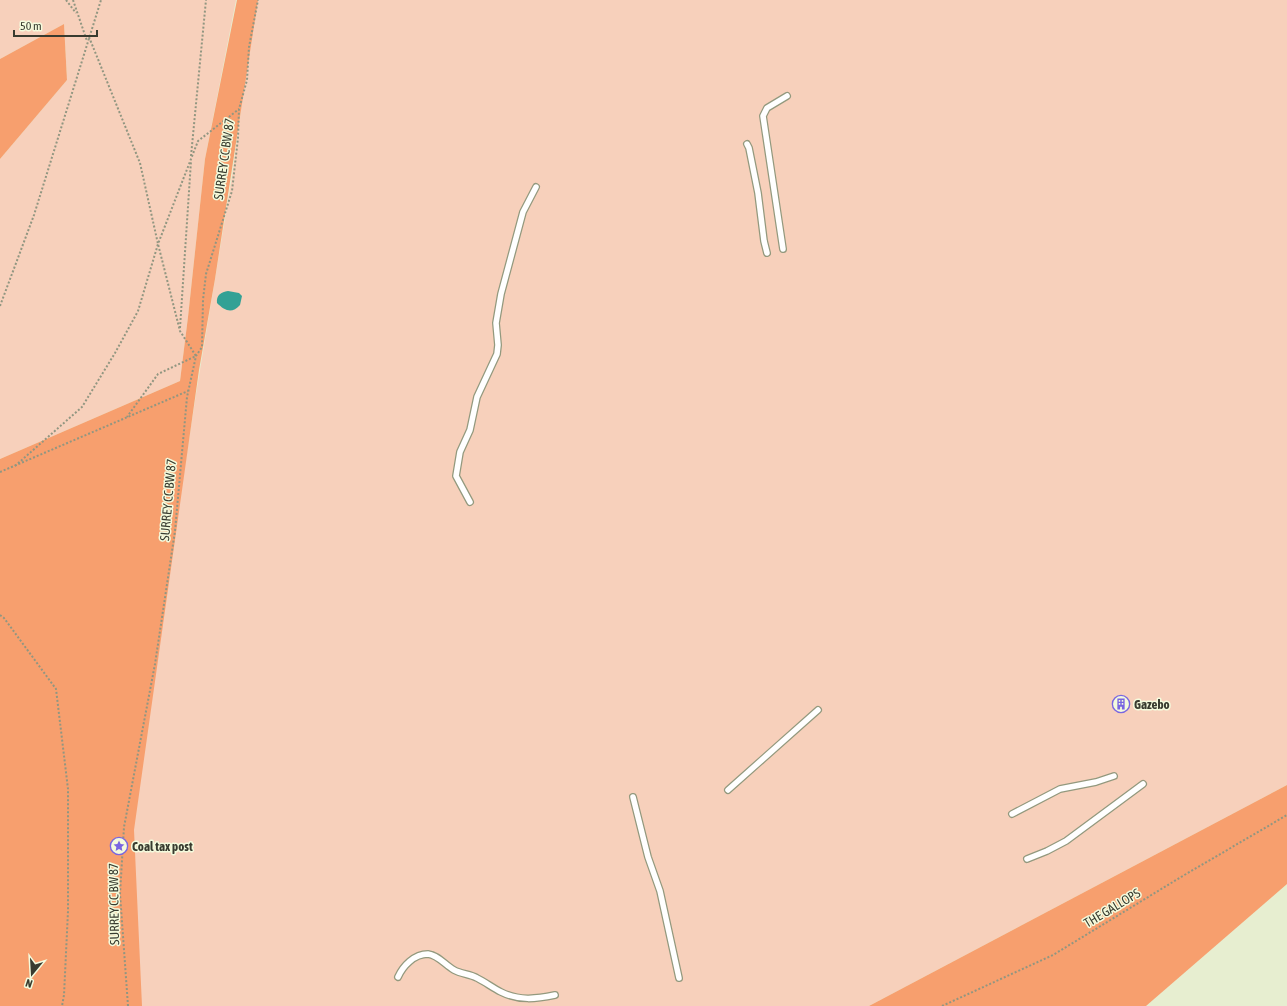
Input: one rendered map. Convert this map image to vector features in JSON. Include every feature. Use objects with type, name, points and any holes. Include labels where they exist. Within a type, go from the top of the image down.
[{"type":"lane","points":[[783,249],[763,116],[767,108],[787,96]]},
{"type":"lane","points":[[747,144],[758,193],[767,253]]},
{"type":"lane","points":[[470,502],[456,476],[460,452],[470,430],[477,397],[497,354],[498,344],[496,323],[501,294],[523,212],[536,187]]},
{"type":"lane","points":[[728,790],[818,710]]},
{"type":"lane","points":[[1012,814],[1060,790],[1096,782],[1114,776]]},
{"type":"lane","points":[[1027,859],[1066,841],[1143,784]]},
{"type":"lane","points":[[633,797],[648,857],[660,891],[679,978]]},
{"type":"lane","points":[[398,977],[403,968],[411,960],[418,956],[427,954],[436,956],[457,971],[477,978],[502,993],[530,999],[555,995]]},
{"type":"path","points":[[66,0],[78,16]]},
{"type":"path","points":[[73,0],[87,42]]},
{"type":"path","points":[[0,306],[34,215],[100,0]]},
{"type":"path","points":[[180,331],[191,159],[206,0]]},
{"type":"path","name":"SURREY CC BW 87","points":[[128,1006],[120,894],[124,827],[154,671],[175,532],[187,397],[196,356],[202,347],[203,300],[206,274],[232,191],[240,109],[247,80],[249,46],[258,0]]},
{"type":"path","points":[[89,36],[140,163],[158,244],[180,331],[196,356],[158,374],[127,417]]},
{"type":"path","points":[[15,466],[82,407],[115,353],[138,311],[158,244],[198,141],[240,109]]},
{"type":"path","points":[[0,472],[189,391]]},
{"type":"path","points":[[0,614],[56,689],[68,789],[68,911],[64,995],[62,1006]]},
{"type":"path","name":"THE GALLOPS","points":[[942,1006],[1053,955],[1181,877],[1287,815]]},
{"type":"shaded area","points":[[0,0],[236,0],[205,159],[180,381],[0,459],[0,159],[67,80],[64,24],[0,59]]},
{"type":"shaded area","points":[[237,0],[258,0],[215,279],[199,370],[134,830],[142,1006],[0,1006],[0,459],[180,381],[205,159]]},
{"type":"shaded area","points":[[256,0],[1287,0],[1287,785],[869,1006],[140,1006],[129,831],[196,394],[233,170]]},
{"type":"shaded area","points":[[64,24],[67,80],[0,159],[0,59]]},
{"type":"shaded area","points":[[1287,785],[1287,884],[1146,1006],[869,1006]]},
{"type":"water","points":[[228,291],[239,293],[242,296],[240,305],[234,310],[226,310],[217,303],[217,298],[220,294]]},
{"type":"place","name":"Gazebo","points":[[1121,704]]},
{"type":"place","name":"Coal tax post","points":[[119,846]]}]
